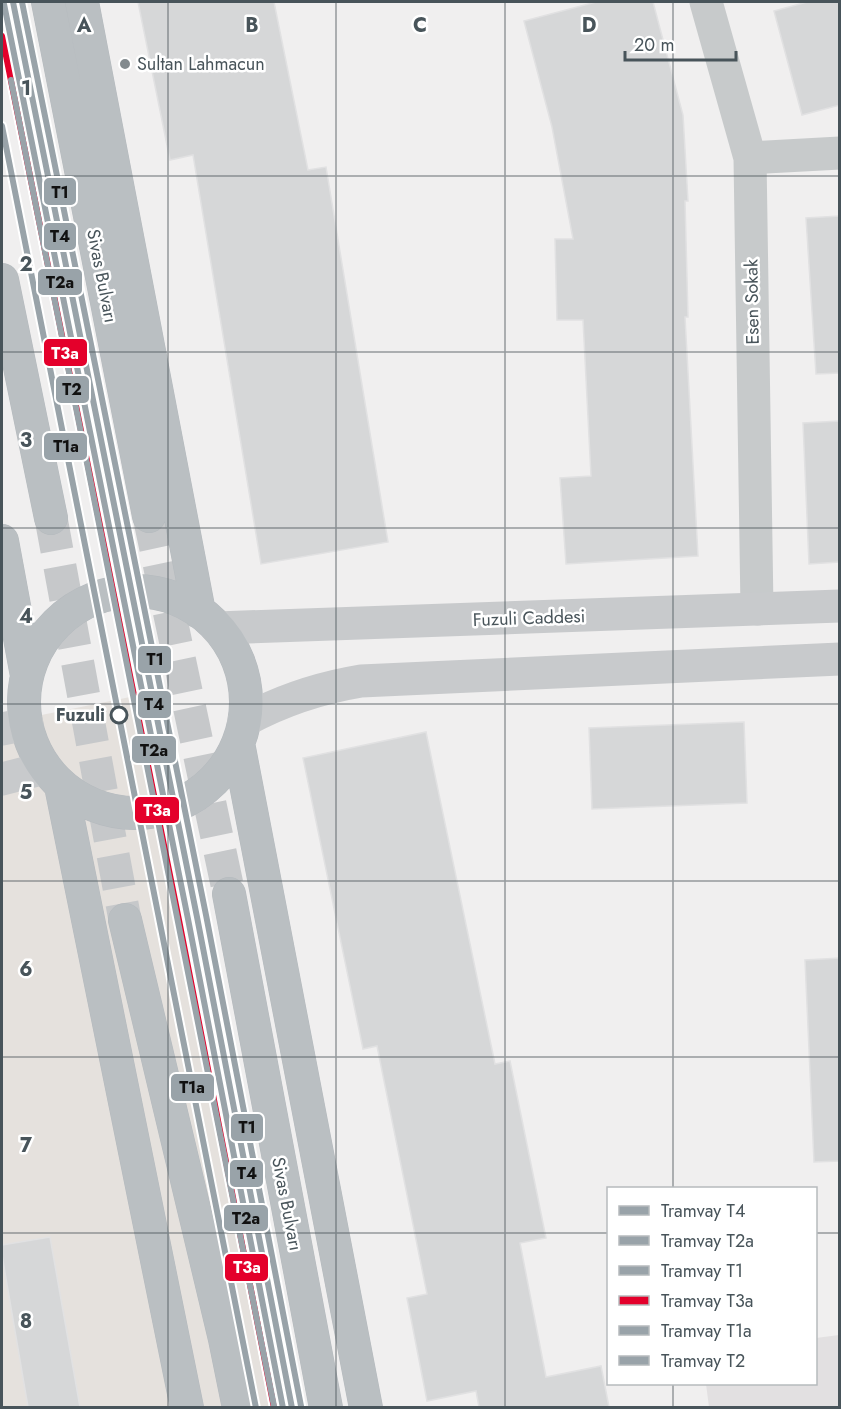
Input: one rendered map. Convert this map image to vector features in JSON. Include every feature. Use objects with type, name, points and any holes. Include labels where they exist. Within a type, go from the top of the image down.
[{"type":"highway","name":"Sivas Bulvarı","points":[[48,2],[149,516]]},
{"type":"highway","points":[[82,2],[208,620]]},
{"type":"highway","points":[[2,280],[51,518]]},
{"type":"highway","points":[[2,541],[27,676]]},
{"type":"highway","points":[[132,591],[156,593],[179,600],[208,620],[232,648],[241,671],[246,696],[241,732],[227,765],[212,782],[193,797],[172,807],[149,813],[125,813],[102,809],[81,799],[53,777],[34,747],[14,727],[24,700],[27,676],[35,654],[49,633],[65,616],[93,600],[132,591]]},
{"type":"highway","points":[[241,732],[366,1407]]},
{"type":"highway","points":[[53,777],[187,1407]]},
{"type":"highway","name":"Sivas Bulvarı","points":[[229,894],[326,1407]]},
{"type":"highway","points":[[125,920],[225,1339],[239,1407]]},
{"type":"street","name":"Esen Sokak","points":[[706,2],[750,158],[757,609]]},
{"type":"street","points":[[750,158],[840,153]]},
{"type":"street","name":"Fuzuli Caddesi","points":[[208,620],[840,606]]},
{"type":"street","points":[[241,732],[270,706],[329,686],[361,681],[840,659]]},
{"type":"street","points":[[2,779],[53,777]]},
{"type":"shaded area","points":[[140,695],[291,1407],[2,1407],[2,723]]},
{"type":"shaded area","points":[[839,1335],[839,1407],[709,1407],[706,1385],[817,1385],[817,1338]]},
{"type":"building","points":[[138,2],[274,2],[308,170],[326,167],[388,542],[261,564],[193,155],[170,160]]},
{"type":"building","points":[[596,2],[653,2],[683,115],[688,201],[685,201],[688,317],[685,317],[698,556],[566,564],[560,478],[591,476],[583,320],[557,320],[555,239],[573,239],[552,127],[524,21]]},
{"type":"building","points":[[807,2],[840,2],[840,105],[802,115],[774,11]]},
{"type":"building","points":[[840,216],[840,373],[816,374],[806,218]]},
{"type":"building","points":[[840,421],[840,562],[809,564],[803,423]]},
{"type":"building","points":[[744,722],[747,803],[592,809],[589,728]]},
{"type":"building","points":[[426,732],[495,1064],[510,1061],[546,1238],[520,1243],[546,1377],[601,1366],[609,1407],[479,1407],[476,1391],[427,1401],[407,1298],[427,1294],[377,1046],[363,1049],[303,758]]},
{"type":"building","points":[[840,958],[840,1161],[814,1162],[805,960]]},
{"type":"building","points":[[50,1237],[80,1407],[28,1407],[2,1245]]},
{"type":"tunnel","points":[[149,516],[229,894]]},
{"type":"tunnel","points":[[51,518],[125,920]]},
{"type":"tram line","name":"T4","points":[[13,2],[197,917],[292,1408]]},
{"type":"tram line","name":"T1","points":[[22,2],[206,915],[301,1406]]},
{"type":"tram line","name":"T2a","points":[[4,4],[188,919],[283,1408]]},
{"type":"tram line","name":"T3a","points":[[2,36],[274,1408]]},
{"type":"tram line","name":"T2","points":[[11,80],[274,1406]]},
{"type":"tram line","name":"T1a","points":[[2,126],[256,1408]]},
{"type":"place","name":"Sultan Lahmacun","points":[[125,64]]},
{"type":"place","name":"Fuzuli","points":[[119,715]]}]
